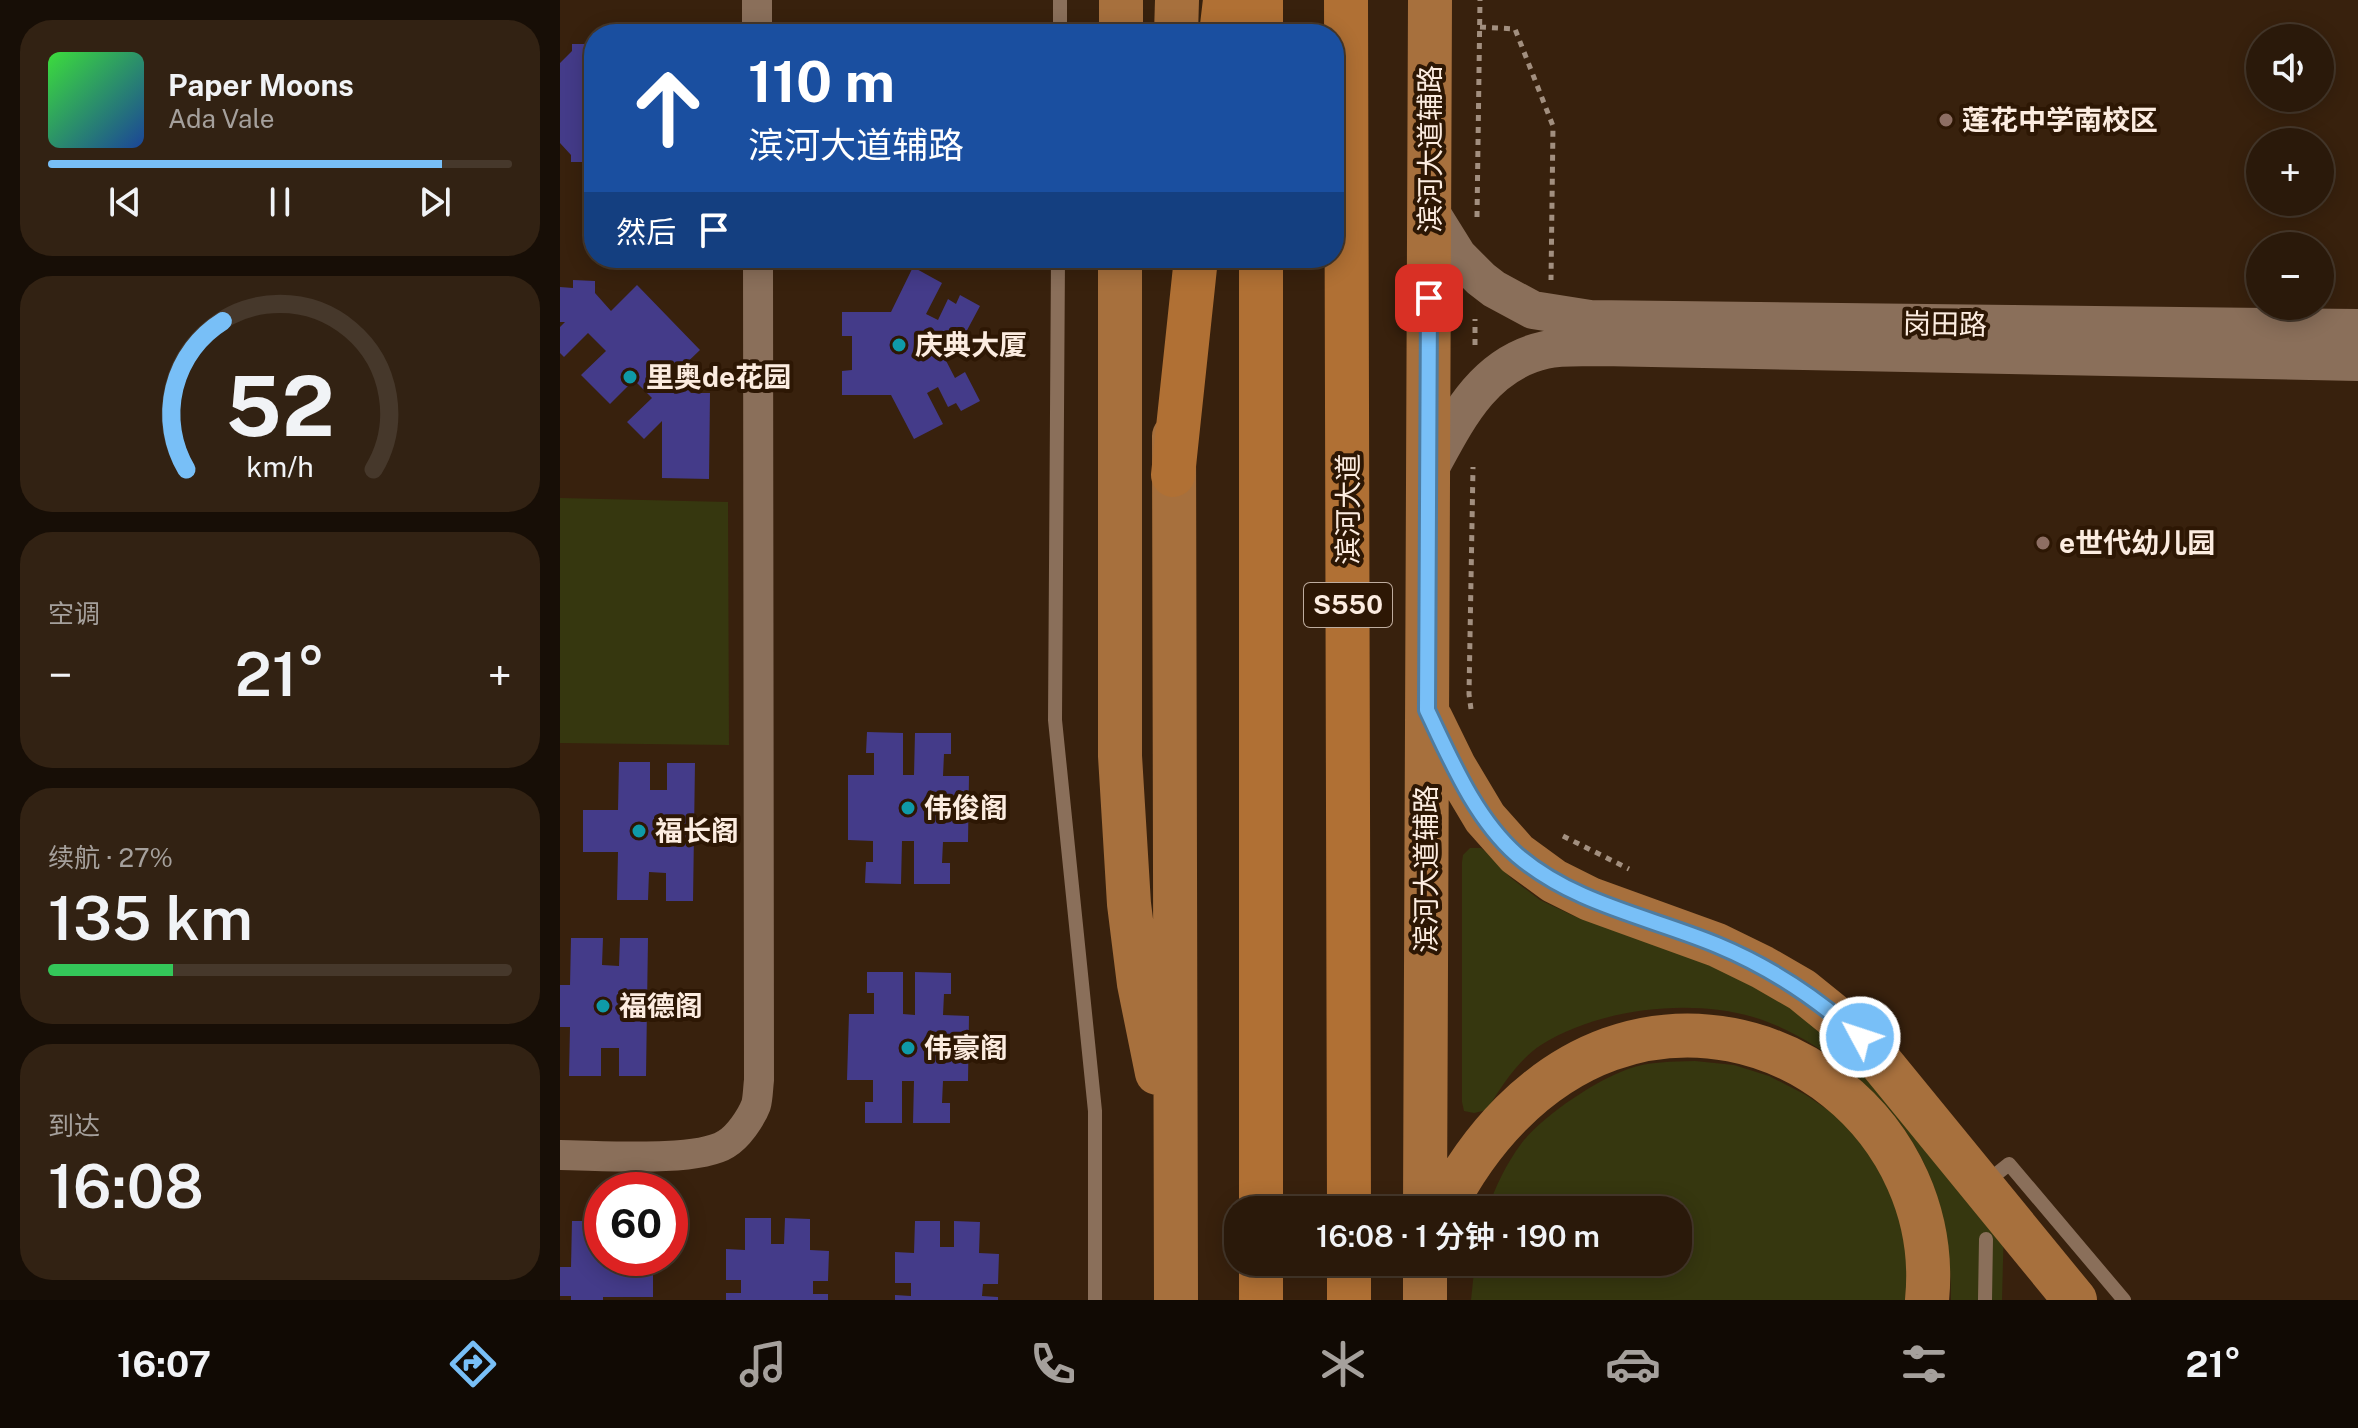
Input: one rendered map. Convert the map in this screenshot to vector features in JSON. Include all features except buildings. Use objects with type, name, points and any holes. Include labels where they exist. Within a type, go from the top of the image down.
[{"type":"highway","points":[[1222,24],[1225,0]]},
{"type":"highway","points":[[1261,0],[1261,24]]},
{"type":"highway","name":"滨河大道","points":[[1346,0],[1349,1196]]},
{"type":"highway","points":[[1173,475],[1195,268]]},
{"type":"highway","points":[[1261,268],[1261,1196]]},
{"type":"highway","points":[[1261,1276],[1261,1300]]},
{"type":"highway","points":[[1349,1276],[1349,1300]]},
{"type":"main road","points":[[1121,0],[1121,24]]},
{"type":"main road","points":[[1176,24],[1177,0]]},
{"type":"main road","name":"滨河大道辅路","points":[[1425,1196],[1430,0]]},
{"type":"main road","points":[[1120,268],[1119,700],[1123,830],[1139,984],[1153,1059],[1176,1137]]},
{"type":"main road","points":[[1173,1287],[1176,1137],[1175,268]]},
{"type":"main road","points":[[1427,710],[1454,766],[1485,818],[1517,854],[1554,881],[1590,899],[1717,945],[1762,967],[1802,990],[1860,1037],[2075,1300]]},
{"type":"main road","points":[[1450,1196],[1491,1135],[1522,1102],[1564,1070],[1610,1049],[1658,1037],[1709,1036],[1749,1044],[1796,1061],[1843,1092],[1872,1121],[1903,1167],[1922,1219],[1929,1276],[1927,1300]]},
{"type":"main road","points":[[1425,1276],[1425,1300]]},
{"type":"street","points":[[757,0],[757,24]]},
{"type":"street","points":[[1428,472],[1463,441],[1470,400],[1492,376],[1509,364],[1543,324],[1481,279],[1458,256],[1430,211]]},
{"type":"street","points":[[560,1155],[681,1156],[708,1152],[727,1144],[745,1124],[756,1105],[759,1080],[758,268]]},
{"type":"street","name":"岗田路","points":[[1543,324],[1590,319],[2358,328]]},
{"type":"street","name":"岗田路","points":[[1543,324],[1640,348],[2358,362]]},
{"type":"lane","points":[[1060,0],[1060,24]]},
{"type":"lane","points":[[1058,268],[1055,720],[1095,1111],[1095,1300]]},
{"type":"lane","points":[[2004,1168],[2124,1300]]},
{"type":"lane","points":[[1985,1300],[1986,1239]]},
{"type":"path","points":[[1477,218],[1480,0]]},
{"type":"path","points":[[1480,27],[1515,29],[1553,126],[1543,324]]},
{"type":"path","points":[[1475,313],[1475,345]]},
{"type":"path","points":[[1463,441],[1472,716]]},
{"type":"path","points":[[1555,831],[1639,873]]},
{"type":"shaded area","points":[[560,498],[728,502],[729,745],[560,743]]},
{"type":"shaded area","points":[[1470,848],[1481,848],[1511,878],[1540,900],[1574,916],[1710,962],[1815,1021],[2004,1223],[2002,1300],[1951,1300],[1949,1257],[1937,1196],[1910,1138],[1880,1100],[1862,1081],[1820,1049],[1753,1017],[1728,1011],[1672,1008],[1616,1015],[1589,1023],[1533,1051],[1511,1074],[1487,1110],[1474,1113],[1464,1111],[1462,862],[1463,855]]},
{"type":"shaded area","points":[[1661,1062],[1734,1065],[1769,1076],[1806,1095],[1841,1119],[1866,1145],[1901,1203],[1911,1300],[1471,1300],[1474,1276],[1692,1276],[1692,1196],[1493,1196],[1511,1159],[1542,1122],[1600,1082],[1636,1066]]},
{"type":"place","name":"莲花中学南校区","points":[[1946,120]]},
{"type":"place","name":"庆典大厦","points":[[899,345]]},
{"type":"place","name":"里奥de花园","points":[[630,377]]},
{"type":"place","name":"e世代幼儿园","points":[[2043,543]]},
{"type":"place","name":"伟俊阁","points":[[908,808]]},
{"type":"place","name":"福长阁","points":[[639,831]]},
{"type":"place","name":"福德阁","points":[[603,1006]]},
{"type":"place","name":"伟豪阁","points":[[908,1048]]},
{"type":"route","points":[[1429,298],[1427,710],[1454,766],[1485,818],[1517,854],[1554,881],[1590,899],[1717,945],[1762,967],[1802,990],[1860,1037]]}]
